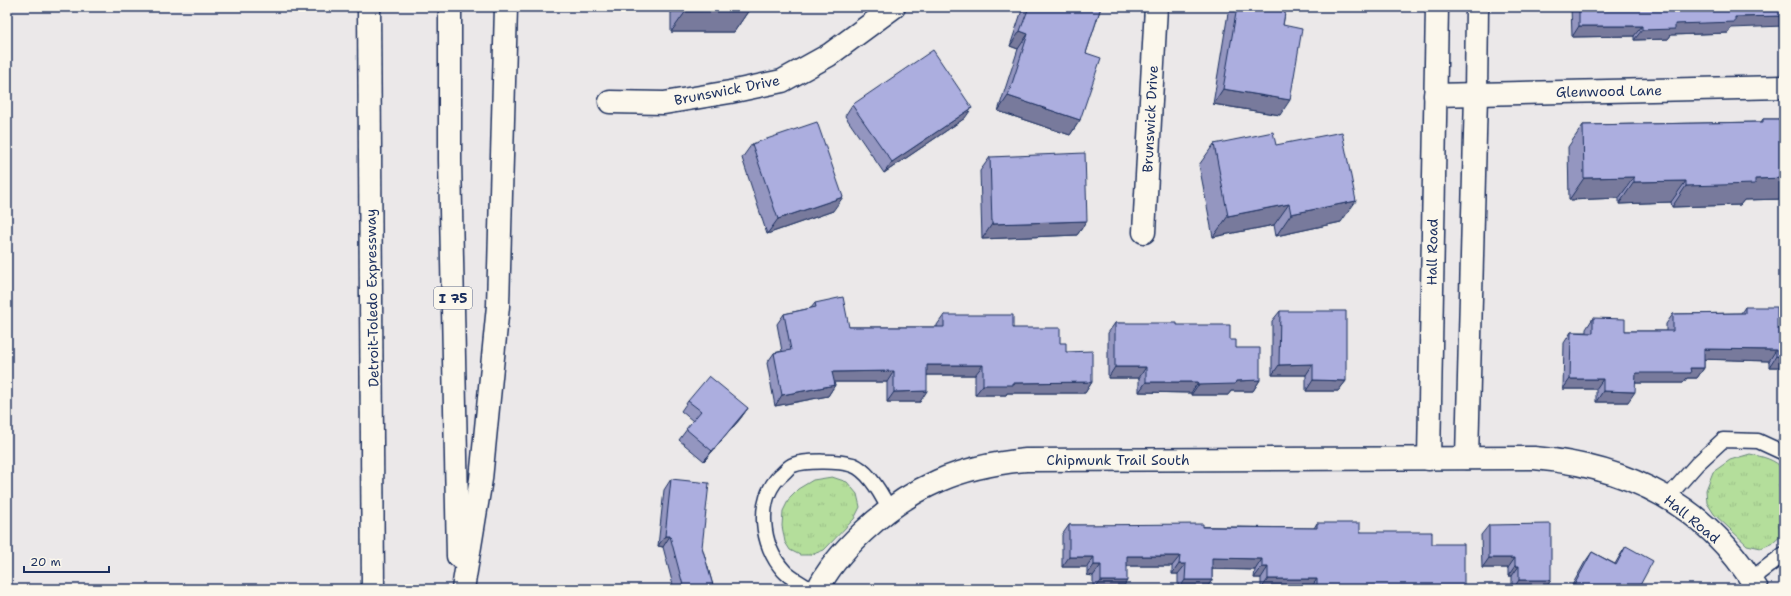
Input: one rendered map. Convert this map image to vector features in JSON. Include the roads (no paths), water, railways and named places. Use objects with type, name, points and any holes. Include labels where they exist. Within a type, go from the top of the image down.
[{"type":"main road","name":"Detroit-Toledo Expressway","points":[[369,7],[374,589]]},
{"type":"main road","name":"I 75","points":[[450,7],[450,160],[459,589]]},
{"type":"main road","points":[[463,589],[481,479],[498,306],[506,7]]},
{"type":"main road","name":"Brunswick Drive","points":[[610,102],[664,103],[730,92],[782,81],[829,55],[894,7]]},
{"type":"main road","name":"Brunswick Drive","points":[[1144,232],[1156,7]]},
{"type":"main road","name":"Hall Road","points":[[1436,7],[1429,459],[1534,458],[1564,460],[1603,469],[1640,482],[1667,498],[1714,533],[1746,570],[1754,584]]},
{"type":"main road","points":[[1467,458],[1477,7]]},
{"type":"main road","name":"Glenwood Lane","points":[[1434,95],[1784,87]]},
{"type":"main road","name":"Chipmunk Trail South","points":[[818,589],[849,545],[889,508],[920,489],[942,479],[970,469],[998,463],[1026,460],[1429,459]]},
{"type":"lane","points":[[1667,498],[1697,464],[1723,440],[1758,441],[1784,453]]},
{"type":"lane","points":[[809,589],[784,572],[770,550],[763,525],[766,500],[776,480],[792,465],[827,461],[854,465],[874,482],[889,508]]},
{"type":"lane","points":[[1754,584],[1784,554]]}]
